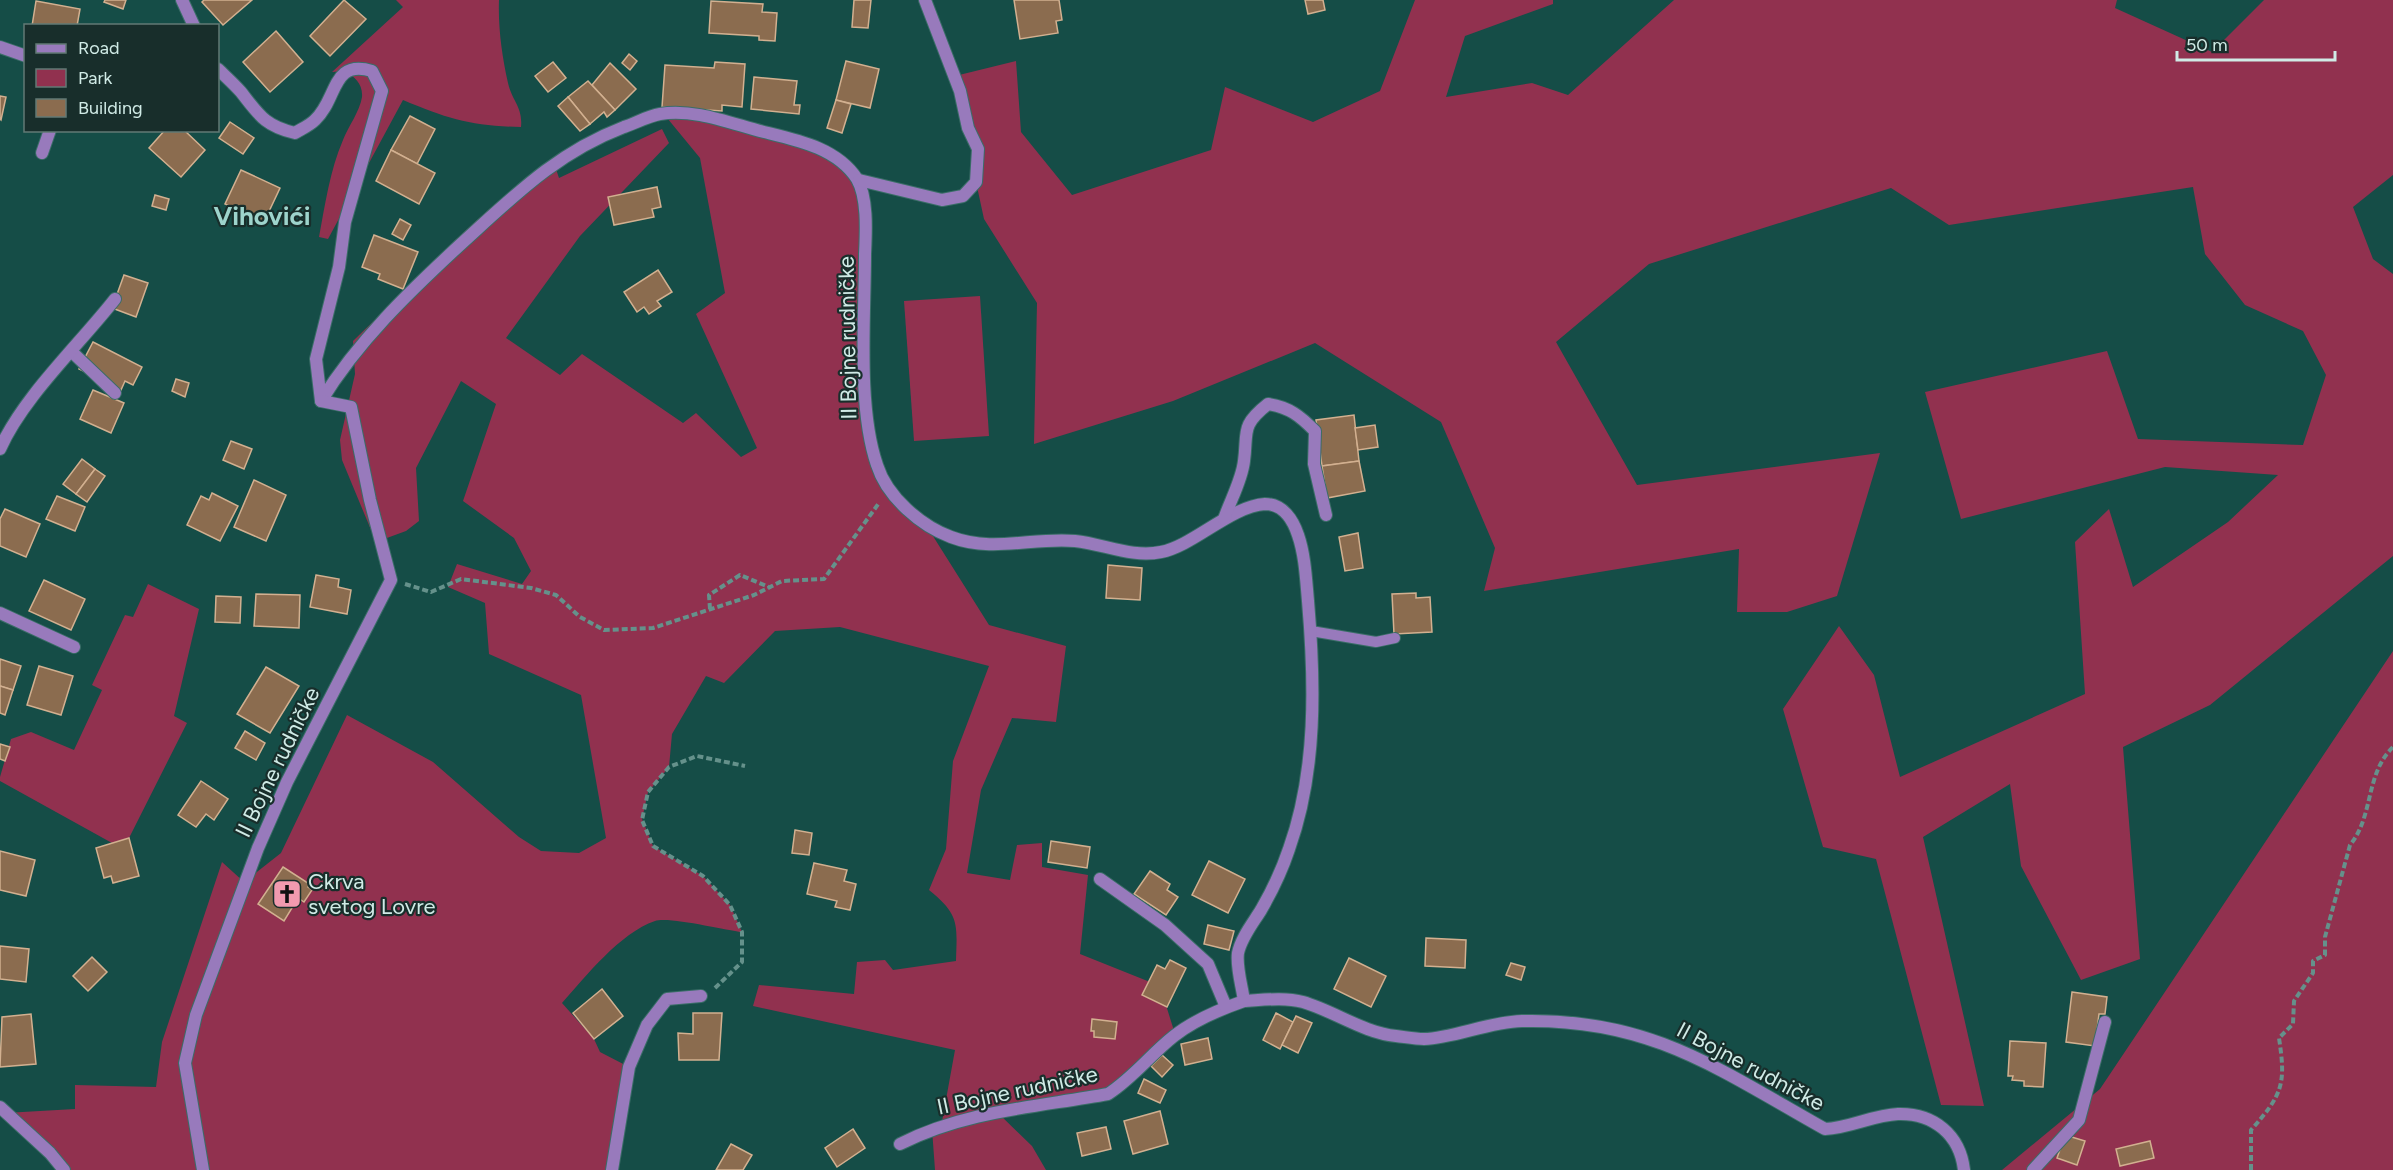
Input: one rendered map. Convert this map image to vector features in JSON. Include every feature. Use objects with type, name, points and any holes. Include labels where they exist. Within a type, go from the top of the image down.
[{"type":"street","points":[[182,0],[193,24]]},
{"type":"street","points":[[321,402],[349,357],[439,265],[517,191],[565,154],[593,139],[663,113],[706,117],[812,146],[843,163],[859,180],[942,200],[963,196],[976,182],[978,149],[968,128],[960,91],[925,0]]},
{"type":"street","points":[[0,47],[24,55]]},
{"type":"street","points":[[219,70],[240,90],[256,114],[276,129],[295,133],[316,120],[345,71],[357,67],[372,71],[382,91],[345,222],[339,267],[316,358],[321,402]]},
{"type":"street","points":[[42,153],[49,132]]},
{"type":"street","name":"II Bojne rudničke","points":[[859,180],[865,215],[863,332],[868,415],[878,468],[897,498],[926,525],[953,538],[985,546],[1075,541],[1130,553],[1162,552],[1224,519],[1265,504],[1281,508],[1289,516],[1298,535],[1305,570],[1311,631],[1311,753],[1307,781],[1290,848],[1238,954],[1244,1000]]},
{"type":"street","points":[[0,449],[7,432],[115,299]]},
{"type":"street","points":[[72,352],[115,393]]},
{"type":"street","points":[[321,402],[351,407],[370,500],[391,580]]},
{"type":"street","points":[[1224,519],[1244,462],[1244,438],[1257,413],[1268,405],[1283,406],[1299,415],[1315,431],[1314,464],[1326,515]]},
{"type":"street","name":"II Bojne rudničke","points":[[203,1170],[185,1063],[195,1015],[258,848],[287,782],[391,580]]},
{"type":"street","points":[[0,613],[74,647]]},
{"type":"street","points":[[1100,879],[1165,925],[1208,964],[1226,1007]]},
{"type":"street","points":[[612,1170],[629,1067],[647,1024],[668,999],[701,996]]},
{"type":"street","name":"II Bojne rudničke","points":[[900,1144],[932,1129],[970,1118],[1108,1094],[1124,1083],[1175,1034],[1244,1000],[1300,1002],[1388,1035],[1425,1039],[1483,1025],[1513,1021],[1551,1020],[1622,1029],[1661,1041],[1734,1076],[1824,1129],[1898,1114],[1934,1120],[1953,1137],[1962,1154],[1964,1170]]},
{"type":"street","points":[[2033,1170],[2079,1120],[2105,1022]]},
{"type":"street","points":[[0,1107],[50,1153],[64,1170]]},
{"type":"lane","points":[[1311,631],[1377,642],[1395,638]]},
{"type":"path","points":[[391,580],[431,592],[461,579],[531,588],[556,595],[580,617],[604,630],[653,628],[782,581],[824,579],[878,507],[886,482]]},
{"type":"path","points":[[710,609],[709,595],[740,575],[769,587]]},
{"type":"path","points":[[2252,1170],[2251,1130],[2274,1104],[2284,1073],[2279,1038],[2293,1024],[2294,1001],[2313,973],[2313,960],[2325,955],[2325,937],[2350,845],[2360,833],[2371,796],[2371,786],[2386,754],[2393,747]]},
{"type":"path","points":[[701,996],[720,986],[742,962],[742,932],[730,905],[703,876],[653,846],[642,820],[648,792],[669,767],[697,756],[745,766]]},
{"type":"green space","points":[[396,0],[499,0],[504,63],[510,89],[519,109],[521,127],[460,120],[403,100],[328,239],[319,237],[338,151],[362,97],[360,85],[352,76],[345,71],[332,72],[403,7]]},
{"type":"green space","points":[[1415,0],[1553,0],[1553,4],[1465,36],[1446,97],[1532,83],[1568,95],[1674,0],[2117,0],[2115,8],[2212,52],[2264,0],[2393,0],[2393,175],[2353,207],[2373,259],[2393,274],[2393,556],[2210,705],[2123,747],[2140,959],[2081,980],[2021,866],[2010,784],[1923,837],[1984,1106],[1941,1105],[1876,859],[1823,847],[1783,709],[1839,626],[1874,675],[1900,777],[2085,694],[2075,542],[2109,509],[2133,587],[2228,522],[2278,475],[2165,467],[1961,519],[1925,392],[2107,351],[2138,439],[2303,445],[2326,375],[2303,331],[2245,305],[2205,254],[2193,187],[1949,225],[1891,188],[1649,264],[1556,342],[1637,485],[1880,453],[1837,596],[1787,612],[1737,612],[1739,549],[1484,591],[1495,548],[1441,422],[1315,343],[1173,401],[1034,444],[1037,303],[984,219],[976,182],[978,167],[955,76],[1016,61],[1021,132],[1072,195],[1211,150],[1225,87],[1313,122],[1380,91]]},
{"type":"green space","points":[[663,113],[752,126],[819,143],[836,151],[828,152],[859,180],[863,332],[877,468],[926,525],[989,625],[1066,646],[1056,722],[1012,718],[981,790],[967,873],[1010,880],[1017,845],[1042,843],[1042,867],[1088,875],[1080,954],[1160,986],[1175,1034],[1108,1094],[998,1113],[1032,1146],[1046,1170],[935,1170],[932,1129],[941,1127],[955,1050],[753,1006],[759,985],[854,994],[857,962],[885,960],[893,970],[956,961],[957,938],[954,921],[946,906],[929,890],[946,849],[953,761],[989,666],[840,627],[775,631],[724,683],[706,676],[672,734],[669,767],[648,792],[642,819],[653,846],[703,876],[730,905],[742,932],[683,922],[655,921],[629,935],[617,945],[562,1003],[594,1039],[600,1052],[629,1067],[612,1170],[64,1170],[5,1113],[75,1109],[75,1085],[156,1087],[162,1042],[222,862],[244,882],[281,853],[347,715],[433,762],[519,837],[541,851],[579,853],[606,838],[581,695],[489,654],[485,603],[448,587],[457,564],[522,584],[531,571],[514,538],[463,501],[496,404],[461,381],[416,468],[419,521],[406,531],[376,542],[342,460],[340,440],[355,374],[353,341],[449,246],[499,201],[553,160],[559,178],[662,129],[669,143],[580,236],[506,338],[560,375],[582,354],[683,423],[696,413],[741,457],[757,448],[696,314],[725,293],[700,158]]},
{"type":"green space","points":[[980,296],[989,436],[914,441],[904,301]]},
{"type":"green space","points":[[148,584],[199,609],[174,716],[187,723],[129,838],[112,843],[0,781],[0,777],[11,739],[31,732],[74,750],[102,690],[92,685],[125,615],[133,617]]},
{"type":"green space","points":[[2393,651],[2393,1170],[2002,1170],[2100,1089]]},
{"type":"building","points":[[105,0],[126,0],[123,9],[104,2]]},
{"type":"building","points":[[204,0],[252,0],[223,25],[202,2]]},
{"type":"building","points":[[344,0],[366,19],[330,56],[310,36]]},
{"type":"building","points":[[854,0],[871,0],[868,28],[852,27]]},
{"type":"building","points":[[1014,0],[1059,0],[1062,20],[1056,21],[1058,33],[1020,39]]},
{"type":"building","points":[[1305,0],[1323,0],[1325,10],[1308,14]]},
{"type":"building","points":[[36,1],[80,9],[77,24],[32,24]]},
{"type":"building","points":[[711,1],[763,4],[762,12],[777,13],[775,41],[759,40],[759,36],[709,33]]},
{"type":"building","points":[[276,31],[303,62],[270,92],[243,62]]},
{"type":"building","points":[[629,54],[637,61],[630,70],[622,63]]},
{"type":"building","points":[[846,61],[879,69],[870,108],[836,100]]},
{"type":"building","points":[[553,62],[566,78],[548,92],[535,76]]},
{"type":"building","points":[[715,62],[745,64],[742,107],[722,105],[722,111],[662,107],[665,65],[714,68]]},
{"type":"building","points":[[610,63],[636,89],[615,110],[592,85]]},
{"type":"building","points":[[754,77],[797,81],[794,105],[800,105],[799,114],[751,109]]},
{"type":"building","points":[[588,81],[615,110],[607,117],[604,112],[590,124],[568,97]]},
{"type":"building","points":[[0,96],[6,97],[1,120],[0,119]]},
{"type":"building","points":[[568,97],[590,124],[580,131],[558,106]]},
{"type":"building","points":[[836,100],[851,104],[842,133],[827,128]]},
{"type":"building","points":[[410,116],[435,129],[417,164],[391,150]]},
{"type":"building","points":[[230,122],[254,138],[243,154],[219,138]]},
{"type":"building","points":[[163,132],[186,132],[205,150],[181,177],[149,148]]},
{"type":"building","points":[[391,150],[435,173],[419,204],[376,181]]},
{"type":"building","points":[[241,170],[280,188],[264,222],[225,204]]},
{"type":"building","points":[[657,187],[661,207],[652,209],[654,217],[614,225],[608,197]]},
{"type":"building","points":[[155,195],[169,199],[166,210],[152,206]]},
{"type":"building","points":[[400,219],[411,225],[403,240],[392,234]]},
{"type":"building","points":[[374,235],[418,252],[403,289],[378,279],[380,274],[362,267]]},
{"type":"building","points":[[658,270],[672,292],[657,301],[661,306],[649,314],[644,307],[637,312],[624,292]]},
{"type":"building","points":[[124,275],[148,283],[136,317],[112,308]]},
{"type":"building","points":[[93,342],[142,367],[133,385],[125,381],[121,390],[79,369]]},
{"type":"building","points":[[176,379],[189,383],[185,397],[172,391]]},
{"type":"building","points":[[93,390],[124,403],[111,433],[80,419]]},
{"type":"building","points":[[1354,415],[1359,461],[1322,466],[1316,420]]},
{"type":"building","points":[[1375,425],[1378,447],[1358,450],[1355,428]]},
{"type":"building","points":[[231,441],[252,449],[244,469],[223,460]]},
{"type":"building","points":[[82,459],[95,469],[76,494],[63,484]]},
{"type":"building","points":[[1359,461],[1365,491],[1327,498],[1322,466]]},
{"type":"building","points":[[95,469],[105,476],[87,502],[76,494]]},
{"type":"building","points":[[254,480],[286,495],[266,541],[234,527]]},
{"type":"building","points":[[212,493],[238,506],[220,541],[187,525],[201,496],[209,500]]},
{"type":"building","points":[[57,496],[85,507],[75,531],[46,519]]},
{"type":"building","points":[[5,509],[40,524],[26,557],[0,546],[0,519]]},
{"type":"building","points":[[1358,533],[1363,568],[1345,571],[1339,537]]},
{"type":"building","points":[[1108,565],[1142,568],[1140,600],[1106,598]]},
{"type":"building","points":[[316,575],[339,579],[338,587],[351,590],[347,614],[310,607]]},
{"type":"building","points":[[44,580],[85,599],[71,630],[29,611]]},
{"type":"building","points":[[1416,593],[1416,598],[1430,597],[1432,632],[1394,634],[1392,594]]},
{"type":"building","points":[[256,594],[300,595],[299,628],[254,626]]},
{"type":"building","points":[[216,596],[241,597],[240,623],[215,622]]},
{"type":"building","points":[[0,659],[21,666],[13,690],[0,686]]},
{"type":"building","points":[[39,666],[73,676],[61,715],[27,705]]},
{"type":"building","points":[[266,667],[299,686],[270,733],[237,714]]},
{"type":"building","points":[[0,686],[13,690],[5,715],[0,713]]},
{"type":"building","points":[[245,731],[265,743],[256,760],[235,748]]},
{"type":"building","points":[[0,744],[10,747],[5,761],[0,759]]},
{"type":"building","points":[[201,781],[228,799],[214,820],[206,814],[196,827],[178,815]]},
{"type":"building","points":[[795,830],[812,833],[809,855],[792,853]]},
{"type":"building","points":[[129,838],[139,876],[113,883],[111,876],[104,878],[96,848]]},
{"type":"building","points":[[1051,841],[1090,847],[1087,868],[1048,862]]},
{"type":"building","points":[[0,851],[35,860],[26,896],[0,890]]},
{"type":"building","points":[[1209,861],[1245,879],[1228,913],[1192,895]]},
{"type":"building","points":[[814,863],[847,870],[844,881],[856,884],[850,910],[835,907],[837,901],[807,894]]},
{"type":"building","name":"Ckrva svetog Lovre","points":[[283,867],[311,885],[308,887],[312,890],[304,902],[298,898],[284,921],[258,904]]},
{"type":"building","points":[[1150,871],[1170,884],[1167,890],[1178,897],[1166,915],[1134,894]]},
{"type":"building","points":[[1208,925],[1234,931],[1229,950],[1204,944]]},
{"type":"building","points":[[1426,938],[1466,940],[1465,968],[1425,966]]},
{"type":"building","points":[[0,946],[29,949],[26,982],[0,979]]},
{"type":"building","points":[[92,957],[107,972],[88,991],[73,976]]},
{"type":"building","points":[[1349,958],[1386,976],[1371,1007],[1334,989]]},
{"type":"building","points":[[1170,960],[1186,968],[1167,1007],[1142,995],[1157,965],[1165,969]]},
{"type":"building","points":[[1511,963],[1525,967],[1521,980],[1506,975]]},
{"type":"building","points":[[602,989],[623,1016],[594,1039],[573,1013]]},
{"type":"building","points":[[2072,992],[2107,997],[2105,1014],[2099,1014],[2095,1046],[2066,1042]]},
{"type":"building","points":[[693,1013],[722,1013],[719,1060],[679,1060],[678,1033],[693,1034]]},
{"type":"building","points":[[1276,1013],[1293,1022],[1280,1049],[1263,1040]]},
{"type":"building","points":[[31,1014],[36,1064],[0,1067],[2,1017]]},
{"type":"building","points":[[1296,1016],[1312,1023],[1298,1053],[1282,1045]]},
{"type":"building","points":[[1092,1019],[1117,1022],[1115,1039],[1094,1037],[1094,1031],[1091,1031]]},
{"type":"building","points":[[1208,1038],[1212,1059],[1185,1065],[1181,1044]]},
{"type":"building","points":[[2010,1041],[2046,1043],[2043,1087],[2024,1086],[2024,1081],[2012,1080],[2013,1076],[2008,1076]]},
{"type":"building","points":[[1162,1055],[1173,1065],[1162,1077],[1151,1066]]},
{"type":"building","points":[[1144,1079],[1166,1090],[1160,1103],[1138,1093]]},
{"type":"building","points":[[1160,1111],[1168,1144],[1133,1154],[1124,1121]]},
{"type":"building","points":[[1106,1127],[1111,1149],[1082,1156],[1077,1133]]},
{"type":"building","points":[[853,1129],[865,1148],[837,1167],[825,1148]]},
{"type":"building","points":[[2065,1135],[2085,1141],[2077,1165],[2057,1158]]},
{"type":"building","points":[[2150,1141],[2154,1158],[2120,1166],[2116,1149]]},
{"type":"building","points":[[731,1144],[752,1155],[743,1170],[716,1170]]},
{"type":"place","name":"Ckrva svetog Lovre","points":[[287,894]]},
{"type":"district","name":"Vihovići","points":[[262,216]]}]
